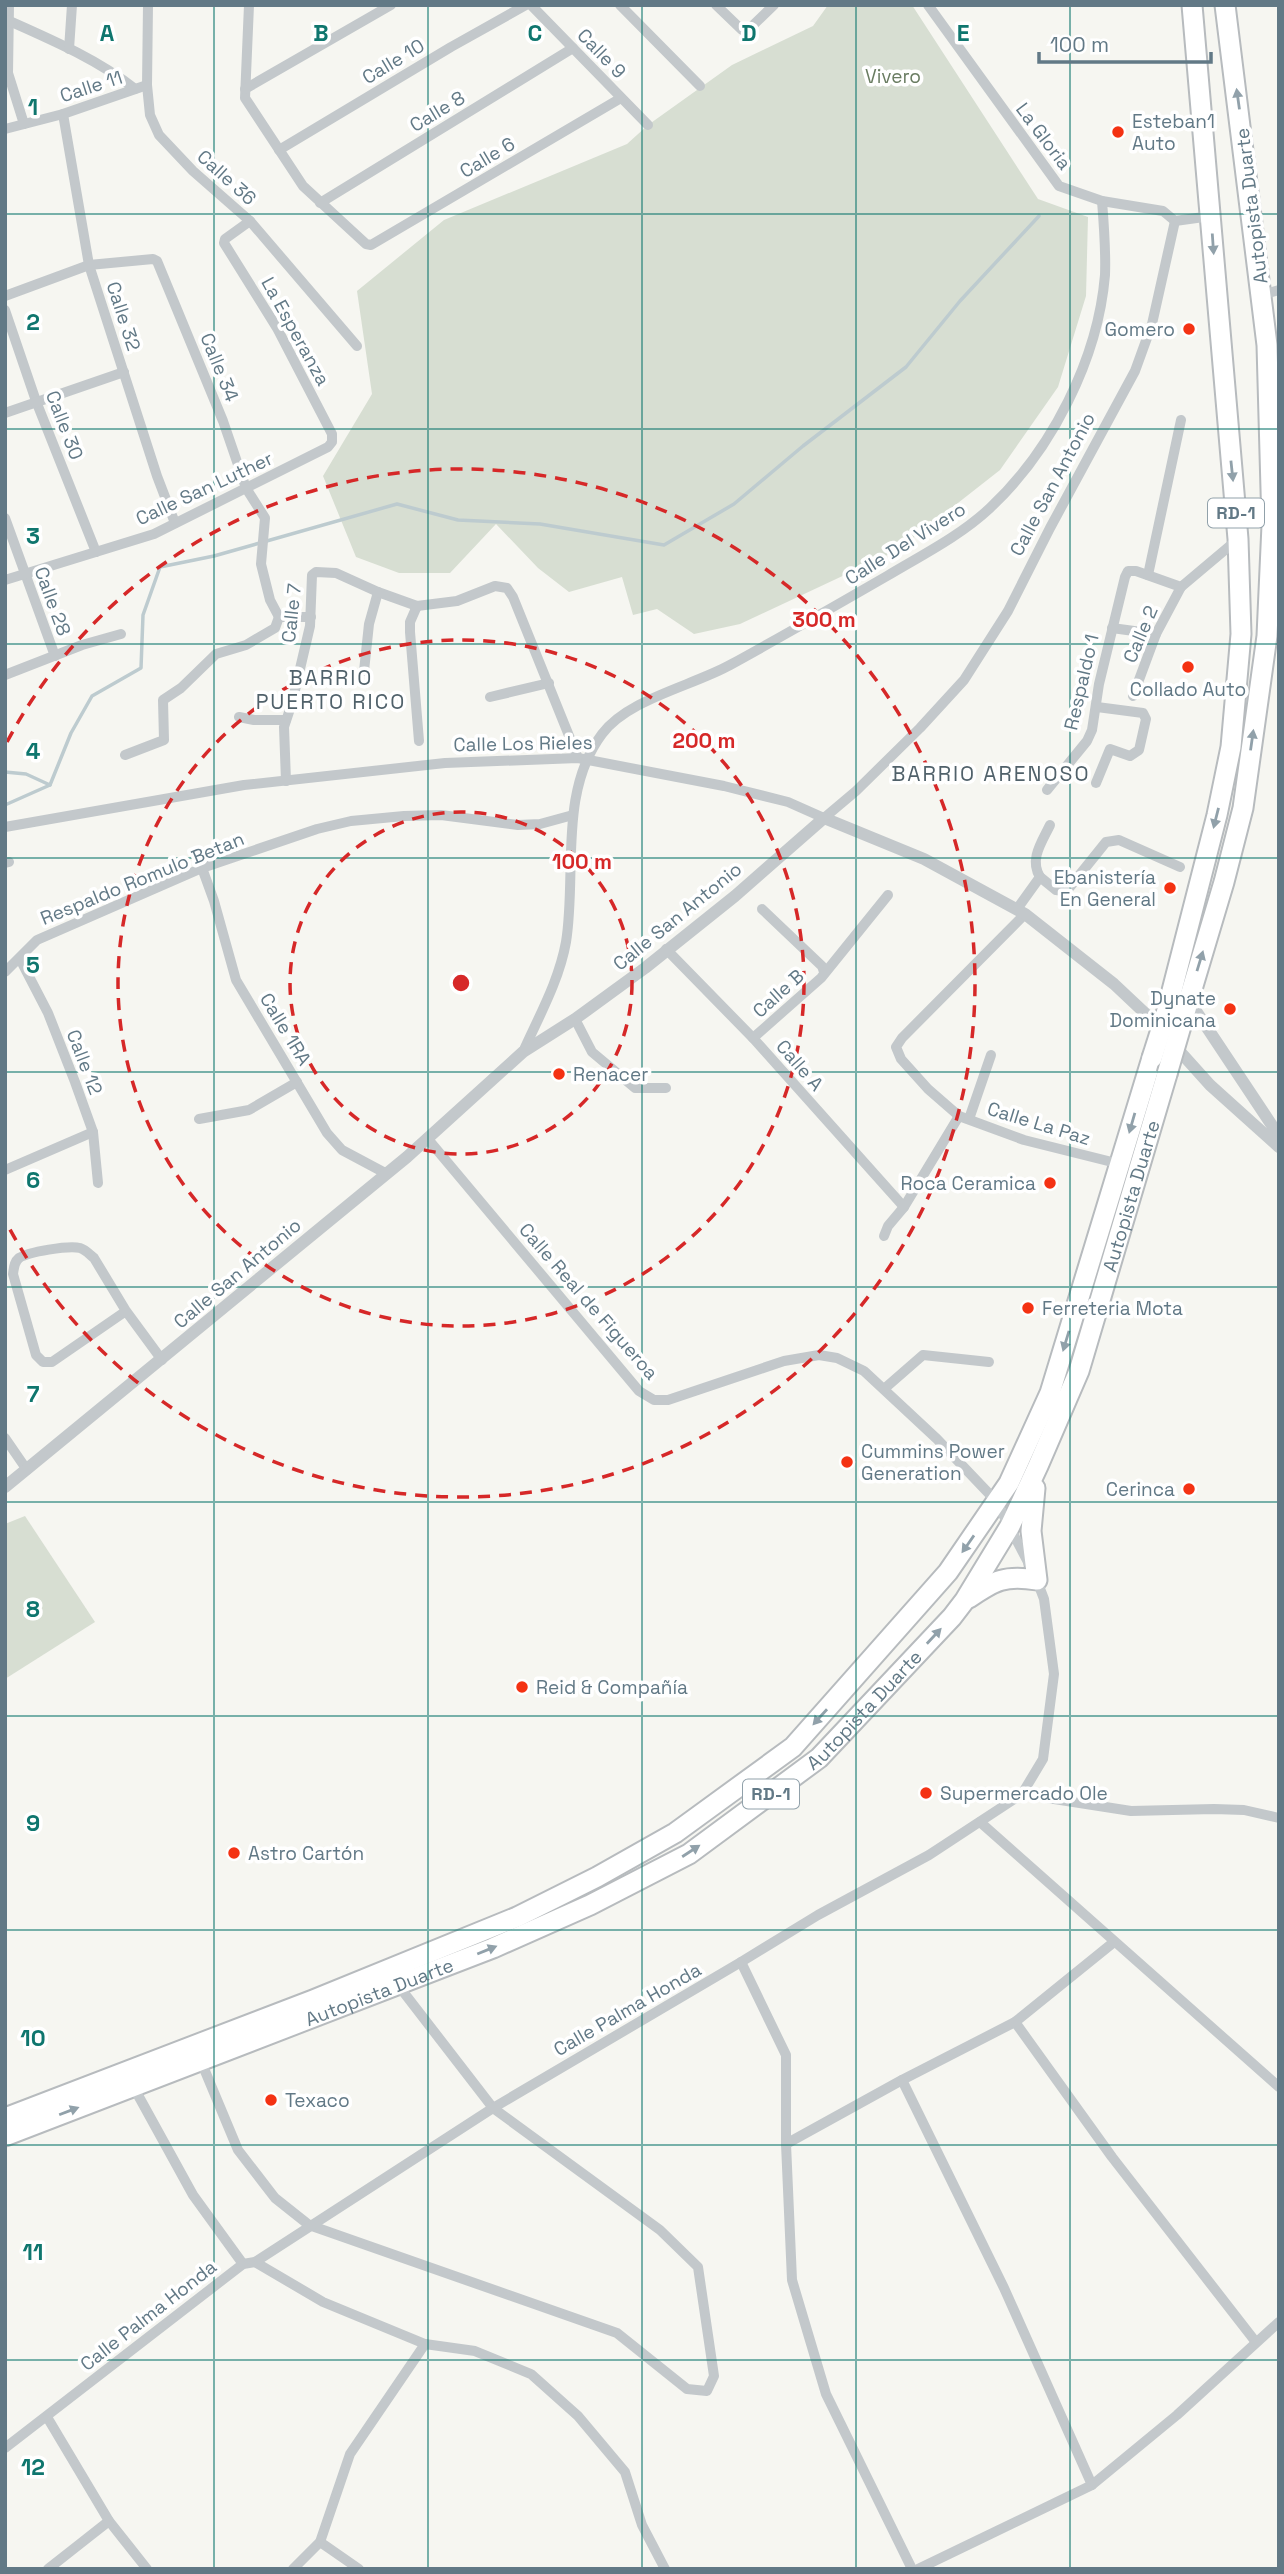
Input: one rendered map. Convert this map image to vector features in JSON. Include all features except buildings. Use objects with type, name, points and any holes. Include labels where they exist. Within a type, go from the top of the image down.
[{"type":"highway","name":"Autopista Duarte","points":[[5,2118],[283,2012],[489,1929],[597,1877],[675,1833],[793,1747],[948,1572],[1009,1483],[1051,1393],[1164,1018],[1217,815],[1231,747],[1241,634],[1238,539],[1192,5]]},
{"type":"highway","name":"Autopista Duarte","points":[[1164,1018],[1188,999],[1224,881],[1242,808],[1267,636],[1272,525],[1268,345],[1270,292],[1225,5]]},
{"type":"highway","name":"Autopista Duarte","points":[[5,2136],[493,1948],[590,1905],[689,1854],[819,1758],[965,1600],[1010,1526],[1038,1466],[1079,1371],[1167,1074],[1164,1018]]},
{"type":"highway","points":[[965,1600],[1001,1579],[1014,1577],[1037,1580],[1031,1531],[1038,1466]]},
{"type":"street","points":[[9,5],[6,19],[8,73],[24,124]]},
{"type":"street","points":[[69,49],[72,5]]},
{"type":"street","name":"Calle 36","points":[[148,5],[147,85],[150,115],[159,135],[193,172],[250,220],[357,345]]},
{"type":"street","points":[[261,5],[250,8],[247,25],[245,98],[303,186],[320,203]]},
{"type":"street","points":[[245,89],[391,5]]},
{"type":"street","name":"Calle 9","points":[[528,5],[648,125]]},
{"type":"street","name":"Calle 10","points":[[279,150],[451,47],[528,5]]},
{"type":"street","points":[[620,5],[700,86]]},
{"type":"street","points":[[716,5],[743,30],[748,30],[774,5]]},
{"type":"street","name":"La Gloria","points":[[930,9],[1059,186],[1102,201],[1163,211],[1175,221]]},
{"type":"street","points":[[6,19],[69,49],[121,78],[135,89]]},
{"type":"street","name":"Calle 8","points":[[320,203],[573,48]]},
{"type":"street","name":"Calle 11","points":[[5,129],[63,114],[147,85]]},
{"type":"street","name":"Calle 6","points":[[320,203],[366,244],[371,245],[621,98]]},
{"type":"street","name":"Calle 32","points":[[63,114],[89,265],[157,476],[175,523]]},
{"type":"street","name":"Calle Del Vivero","points":[[523,1052],[556,978],[565,944],[570,905],[573,815],[583,758],[621,716],[662,694],[729,666],[821,616],[936,547],[989,509],[1005,493],[1048,436],[1083,370],[1102,300],[1105,262],[1102,201]]},
{"type":"street","points":[[1175,221],[1211,216]]},
{"type":"street","name":"La Esperanza","points":[[250,220],[224,241],[277,328],[332,434],[332,442]]},
{"type":"street","name":"Calle San Antonio","points":[[5,1487],[387,1174],[523,1052],[575,1019],[645,968],[735,896],[856,791],[964,680],[1009,611],[1050,528],[1135,371],[1152,324],[1175,221]]},
{"type":"street","name":"Calle 34","points":[[89,265],[153,259],[157,261],[223,421],[246,488],[265,518],[261,564],[270,600],[278,617]]},
{"type":"street","points":[[5,296],[89,265]]},
{"type":"street","name":"Calle 30","points":[[5,310],[36,401],[96,552]]},
{"type":"street","points":[[5,413],[124,372]]},
{"type":"street","points":[[1181,420],[1148,575],[1181,587],[1238,539]]},
{"type":"street","name":"Calle San Luther","points":[[5,580],[154,534],[328,447],[332,442]]},
{"type":"street","name":"Calle 28","points":[[5,518],[55,656]]},
{"type":"street","name":"Respaldo 1","points":[[1047,790],[1087,741],[1092,730],[1099,684],[1125,577],[1128,571],[1136,570],[1148,575]]},
{"type":"street","name":"Calle 7","points":[[286,781],[284,727],[311,617],[314,573],[336,573],[378,592]]},
{"type":"street","points":[[364,671],[369,624],[378,592],[417,606],[457,601],[495,586],[503,586],[513,597],[583,758]]},
{"type":"street","name":"Calle 2","points":[[1133,696],[1156,634],[1181,587]]},
{"type":"street","points":[[417,606],[410,622],[410,632],[419,741]]},
{"type":"street","points":[[125,755],[164,740],[163,700],[181,688],[216,654],[246,645],[275,628],[278,617],[311,617]]},
{"type":"street","points":[[1112,628],[1156,634]]},
{"type":"street","points":[[5,675],[82,645],[121,634]]},
{"type":"street","points":[[490,698],[549,683]]},
{"type":"street","points":[[1096,783],[1110,750],[1130,756],[1139,750],[1146,719],[1143,713],[1097,707]]},
{"type":"street","points":[[239,717],[286,720]]},
{"type":"street","name":"Calle Los Rieles","points":[[5,828],[244,785],[445,763],[583,758],[789,802],[924,859],[1021,911],[1114,984],[1164,1018],[1210,1085],[1279,1147]]},
{"type":"street","name":"Respaldo Romulo Betan","points":[[5,972],[37,940],[202,868],[317,829],[351,821],[404,816],[441,815],[518,825],[540,824],[573,815]]},
{"type":"street","points":[[1050,825],[1034,859],[1035,869],[1040,877],[1056,890],[1069,888],[1106,842],[1112,840],[1119,840],[1180,867]]},
{"type":"street","name":"Calle 1RA","points":[[202,868],[236,980],[327,1133],[342,1150],[387,1174]]},
{"type":"street","points":[[1021,911],[1040,877]]},
{"type":"street","name":"Calle B","points":[[753,1038],[821,978],[888,895]]},
{"type":"street","points":[[762,909],[822,966],[824,972]]},
{"type":"street","name":"Calle La Paz","points":[[1021,911],[896,1047],[901,1059],[928,1089],[964,1118],[1024,1140],[1120,1164]]},
{"type":"street","name":"Calle A","points":[[666,949],[753,1038],[904,1207]]},
{"type":"street","name":"Calle 12","points":[[20,959],[48,1013],[93,1132],[98,1183]]},
{"type":"street","points":[[1188,999],[1279,1136]]},
{"type":"street","points":[[575,1019],[592,1052],[635,1088],[666,1088]]},
{"type":"street","points":[[884,1236],[888,1226],[904,1207],[964,1118],[990,1055]]},
{"type":"street","points":[[199,1119],[249,1110],[297,1082]]},
{"type":"street","points":[[5,1170],[93,1132]]},
{"type":"street","name":"Calle Real de Figueroa","points":[[428,1138],[639,1391],[654,1400],[668,1400],[784,1361],[819,1355],[837,1358],[864,1371],[937,1439],[996,1501]]},
{"type":"street","points":[[126,1311],[52,1362],[43,1362],[36,1355],[13,1274],[15,1264],[19,1258],[27,1255],[67,1247],[78,1248],[94,1258],[126,1311],[162,1360]]},
{"type":"street","points":[[884,1390],[923,1355],[989,1362]]},
{"type":"street","points":[[5,1438],[27,1470]]},
{"type":"street","name":"Calle Palma Honda","points":[[5,2448],[243,2264],[255,2262],[493,2108],[818,1915],[929,1856],[1022,1794],[1043,1759],[1054,1674],[1044,1599],[996,1501]]},
{"type":"street","points":[[1022,1794],[1131,1811],[1244,1810],[1279,1818]]},
{"type":"street","points":[[980,1822],[1279,2087]]},
{"type":"street","points":[[786,2144],[1015,2022],[1114,1942]]},
{"type":"street","points":[[741,1962],[786,2055],[786,2144],[792,2280],[827,2394],[912,2569]]},
{"type":"street","points":[[200,2059],[238,2150],[275,2198],[309,2225],[617,2333],[687,2389],[707,2391],[714,2376],[698,2267],[660,2230],[493,2108],[398,1984]]},
{"type":"street","points":[[1015,2022],[1112,2157],[1255,2341]]},
{"type":"street","points":[[902,2080],[1004,2288],[1092,2485]]},
{"type":"street","points":[[133,2086],[193,2195],[243,2264]]},
{"type":"street","points":[[255,2262],[323,2302],[425,2344],[475,2351],[531,2374],[578,2416],[625,2472],[642,2525],[664,2569]]},
{"type":"street","points":[[918,2569],[1092,2485],[1177,2415],[1255,2341],[1279,2322]]},
{"type":"street","points":[[293,2569],[320,2542],[350,2454],[425,2344]]},
{"type":"street","points":[[47,2417],[109,2521],[147,2569]]},
{"type":"street","points":[[48,2569],[109,2521]]},
{"type":"street","points":[[320,2542],[359,2569]]},
{"type":"green space","name":"Vivero","points":[[828,5],[912,5],[1038,199],[1088,217],[1086,296],[1058,387],[1000,470],[898,550],[740,624],[694,634],[657,609],[633,615],[622,577],[569,592],[538,568],[496,524],[450,573],[399,573],[356,557],[323,476],[372,394],[357,291],[444,220],[627,144],[648,125],[732,65],[813,26]]},
{"type":"green space","points":[[25,1516],[95,1622],[5,1679],[5,1524]]},
{"type":"waterway","points":[[5,805],[50,785],[71,733],[92,696],[141,668],[143,615],[160,567],[214,556],[397,504],[458,520],[540,524],[664,545],[734,504],[803,446],[906,367],[960,301],[1039,216]]},
{"type":"waterway","points":[[5,772],[26,774],[50,785]]},
{"type":"place","name":"Esteban1 Auto","points":[[1118,132]]},
{"type":"place","name":"Gomero","points":[[1189,329]]},
{"type":"place","name":"Collado Auto","points":[[1188,667]]},
{"type":"place","name":"Ebanistería En General","points":[[1170,888]]},
{"type":"place","name":"Dynate Dominicana","points":[[1230,1009]]},
{"type":"place","name":"Renacer","points":[[559,1074]]},
{"type":"place","name":"Roca Ceramica","points":[[1050,1183]]},
{"type":"place","name":"Ferreteria Mota","points":[[1028,1308]]},
{"type":"place","name":"Cummins Power Generation","points":[[847,1462]]},
{"type":"place","name":"Cerinca","points":[[1189,1489]]},
{"type":"place","name":"Reid & Compañía","points":[[522,1687]]},
{"type":"place","name":"Supermercado Ole","points":[[926,1793]]},
{"type":"place","name":"Astro Cartón","points":[[234,1853]]},
{"type":"place","name":"Texaco","points":[[271,2100]]},
{"type":"district","name":"BARRIO PUERTO RICO","points":[[331,690]]},
{"type":"district","name":"BARRIO ARENOSO","points":[[991,774]]}]
